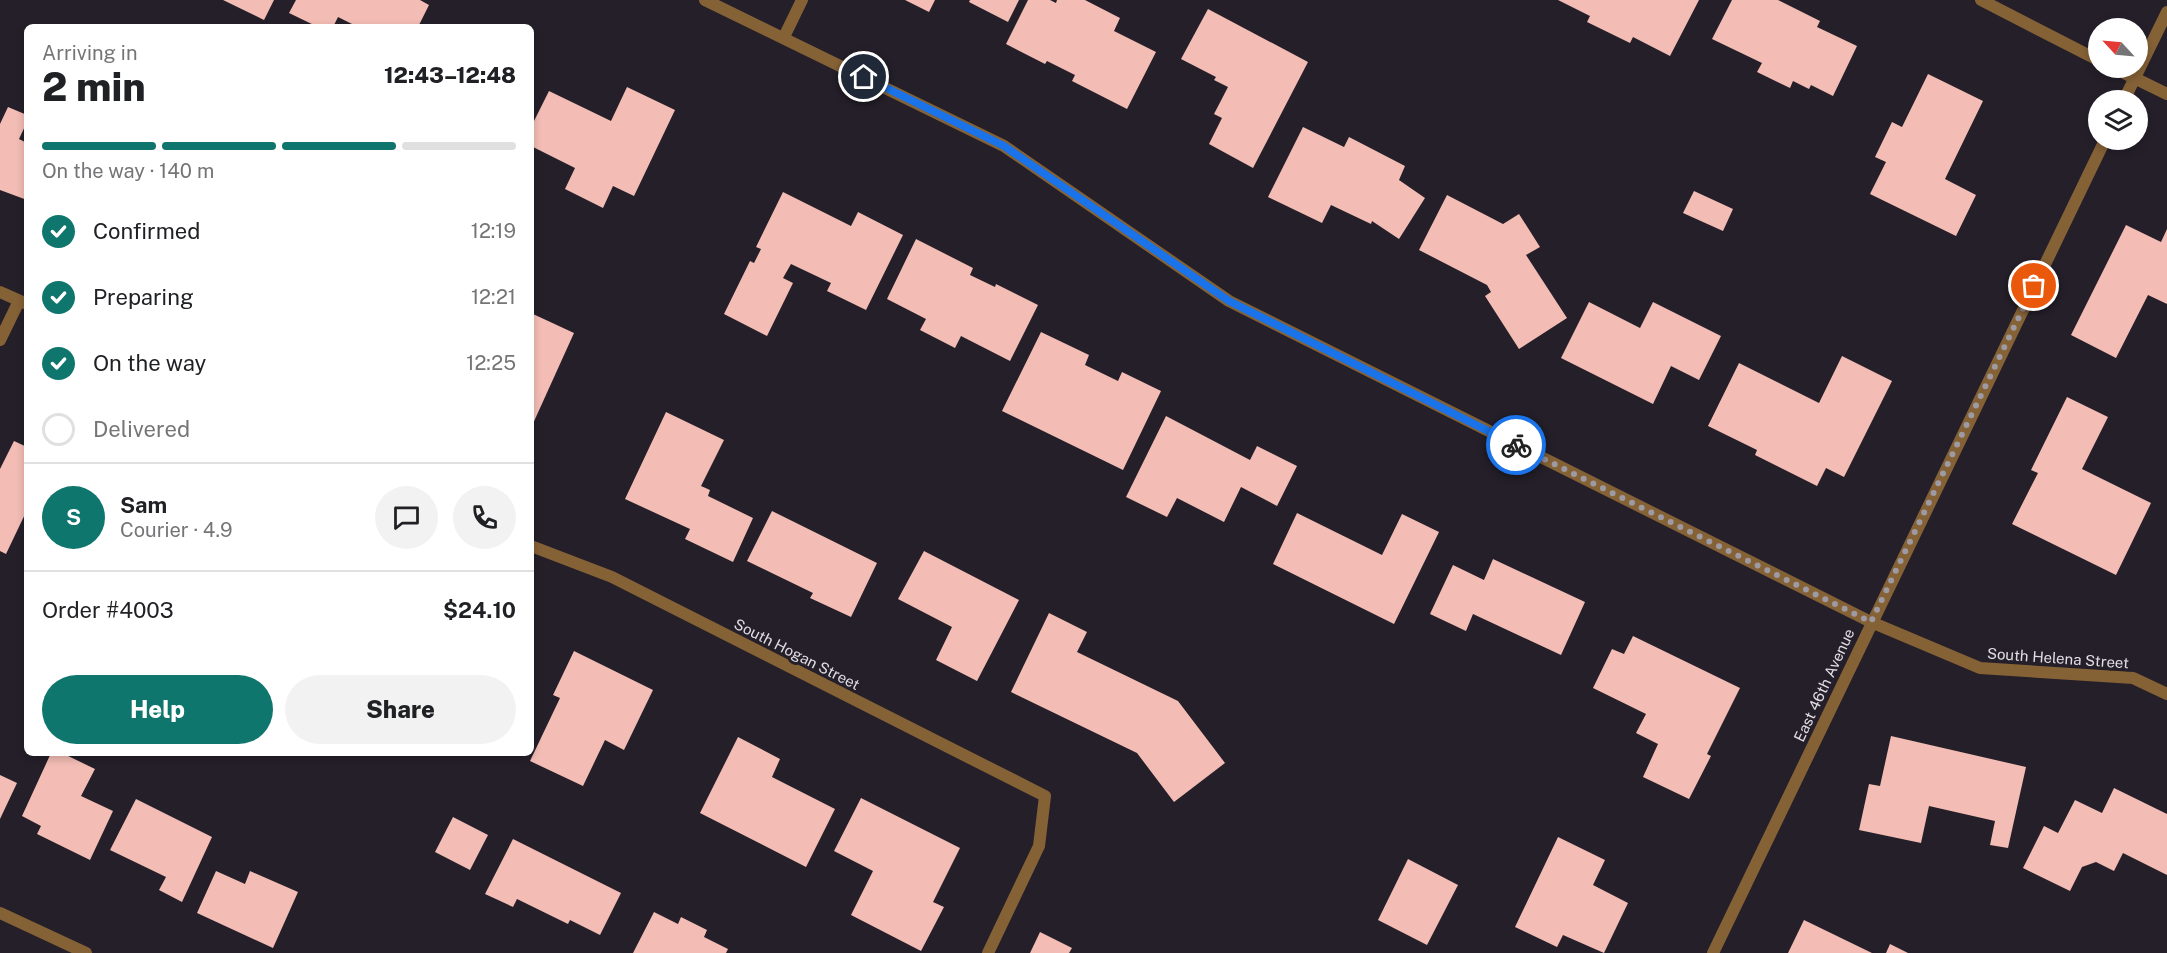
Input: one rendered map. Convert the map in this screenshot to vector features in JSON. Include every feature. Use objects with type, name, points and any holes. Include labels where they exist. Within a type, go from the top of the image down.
[{"type":"street","name":"South Helena Street","points":[[705,0],[1004,146],[1229,301],[1871,622],[1980,668],[2133,678],[2167,694]]},
{"type":"street","points":[[784,37],[802,0]]},
{"type":"street","points":[[1981,0],[2088,55]]},
{"type":"street","points":[[2148,51],[2167,12]]},
{"type":"street","points":[[2129,90],[2135,78],[2167,94]]},
{"type":"street","name":"East 46th Avenue","points":[[1713,953],[2100,150]]},
{"type":"street","points":[[0,292],[23,302],[0,340]]},
{"type":"street","name":"South Hogan Street","points":[[534,547],[612,577],[1045,796],[1039,846],[988,953]]},
{"type":"street","points":[[0,913],[86,953]]},
{"type":"building","points":[[223,0],[274,0],[264,20]]},
{"type":"building","points":[[296,0],[420,0],[429,5],[420,24],[352,24],[338,17],[334,24],[312,24],[289,13]]},
{"type":"building","points":[[905,0],[935,0],[929,12]]},
{"type":"building","points":[[970,0],[1019,0],[1008,22],[969,2]]},
{"type":"building","points":[[1028,0],[1050,0],[1056,3],[1057,0],[1085,0],[1120,18],[1114,31],[1156,52],[1127,109],[1072,81],[1075,75],[1047,61],[1045,64],[1006,44]]},
{"type":"building","points":[[1558,0],[1699,0],[1670,56],[1633,37],[1630,43],[1587,22],[1590,16]]},
{"type":"building","points":[[1732,0],[1778,0],[1820,21],[1817,27],[1857,46],[1833,96],[1811,85],[1809,89],[1793,81],[1790,88],[1757,72],[1762,63],[1712,39]]},
{"type":"building","points":[[1208,9],[1308,62],[1253,168],[1209,144],[1222,118],[1214,114],[1228,87],[1214,80],[1216,77],[1181,59]]},
{"type":"building","points":[[1928,74],[1983,101],[1945,179],[1976,195],[1956,236],[1870,194],[1886,162],[1875,157],[1892,122],[1902,127]]},
{"type":"building","points":[[627,87],[675,110],[634,196],[613,186],[603,208],[565,189],[575,168],[534,148],[534,121],[549,91],[611,121]]},
{"type":"building","points":[[8,107],[24,114],[24,128],[19,139],[24,142],[24,199],[0,190],[0,124]]},
{"type":"building","points":[[1303,127],[1344,147],[1349,137],[1405,166],[1399,180],[1425,198],[1399,239],[1372,221],[1371,224],[1331,205],[1322,223],[1268,197]]},
{"type":"building","points":[[1694,191],[1733,209],[1723,231],[1683,213]]},
{"type":"building","points":[[783,192],[851,226],[858,212],[903,235],[866,310],[827,291],[831,283],[791,264],[783,278],[793,283],[767,336],[724,314],[750,261],[754,263],[761,249],[756,247]]},
{"type":"building","points":[[1447,195],[1503,224],[1519,214],[1540,247],[1526,255],[1567,318],[1519,349],[1485,296],[1491,292],[1487,285],[1419,250]]},
{"type":"building","points":[[2126,225],[2161,242],[2167,229],[2167,304],[2148,295],[2116,358],[2071,335]]},
{"type":"building","points":[[916,239],[973,268],[970,275],[995,287],[996,284],[1038,305],[1010,361],[961,336],[955,348],[920,330],[926,319],[887,299]]},
{"type":"building","points":[[1589,302],[1640,328],[1653,302],[1721,336],[1699,380],[1671,366],[1653,404],[1561,358]]},
{"type":"building","points":[[534,314],[574,333],[534,421]]},
{"type":"building","points":[[1041,332],[1089,355],[1085,365],[1118,381],[1122,372],[1161,391],[1123,470],[1002,411]]},
{"type":"building","points":[[1842,356],[1892,381],[1844,477],[1826,468],[1817,486],[1755,455],[1757,450],[1708,426],[1739,363],[1819,403]]},
{"type":"building","points":[[2067,397],[2108,417],[2082,469],[2151,503],[2116,575],[2012,524],[2038,473],[2031,470]]},
{"type":"building","points":[[666,412],[724,440],[701,486],[710,490],[708,496],[753,518],[733,562],[685,539],[690,529],[625,499]]},
{"type":"building","points":[[1166,416],[1250,460],[1257,446],[1297,466],[1277,506],[1241,487],[1224,522],[1177,498],[1167,517],[1126,497]]},
{"type":"building","points":[[14,441],[24,446],[24,516],[6,554],[0,551],[0,469]]},
{"type":"building","points":[[772,511],[877,563],[851,617],[810,598],[813,593],[747,561]]},
{"type":"building","points":[[1297,513],[1382,555],[1402,514],[1439,532],[1394,624],[1273,564]]},
{"type":"building","points":[[924,551],[1019,600],[977,681],[936,660],[952,627],[898,599]]},
{"type":"building","points":[[1493,559],[1585,602],[1561,655],[1473,614],[1466,631],[1430,614],[1453,565],[1484,580]]},
{"type":"building","points":[[1049,613],[1087,632],[1077,652],[1178,701],[1225,763],[1174,802],[1137,753],[1011,692]]},
{"type":"building","points":[[1633,636],[1740,688],[1707,754],[1711,756],[1689,799],[1643,777],[1658,744],[1636,733],[1646,714],[1593,688],[1612,649],[1624,654]]},
{"type":"building","points":[[574,651],[653,690],[624,750],[605,740],[583,786],[530,761],[560,698],[553,695]]},
{"type":"building","points":[[1891,736],[2026,767],[2008,848],[1990,845],[1995,821],[1929,806],[1921,843],[1859,830],[1869,784],[1880,786]]},
{"type":"building","points":[[738,737],[780,759],[772,777],[835,809],[806,867],[700,813]]},
{"type":"building","points":[[50,756],[68,756],[95,769],[81,796],[113,811],[90,860],[37,834],[41,826],[22,816]]},
{"type":"building","points":[[0,775],[17,783],[0,819]]},
{"type":"building","points":[[2114,788],[2167,814],[2167,875],[2123,853],[2114,871],[2096,862],[2082,867],[2070,891],[2023,868],[2044,826],[2058,833],[2075,800],[2102,813]]},
{"type":"building","points":[[861,798],[960,848],[933,902],[944,907],[921,951],[851,915],[873,871],[834,851]]},
{"type":"building","points":[[136,799],[212,837],[182,902],[159,890],[166,877],[110,850]]},
{"type":"building","points":[[453,817],[488,835],[470,870],[435,852]]},
{"type":"building","points":[[1558,837],[1605,860],[1593,885],[1628,903],[1604,953],[1563,935],[1557,947],[1515,927]]},
{"type":"building","points":[[513,839],[621,893],[600,935],[570,920],[568,924],[517,899],[513,907],[485,894]]},
{"type":"building","points":[[1408,859],[1458,885],[1427,945],[1378,920]]},
{"type":"building","points":[[216,871],[245,884],[250,871],[298,892],[273,948],[197,913]]},
{"type":"building","points":[[654,912],[678,924],[681,917],[707,930],[704,937],[728,949],[726,953],[633,953]]},
{"type":"building","points":[[1804,920],[1872,953],[1788,953]]},
{"type":"building","points":[[1040,932],[1072,948],[1069,953],[1030,953]]},
{"type":"building","points":[[1890,944],[1908,953],[1886,953]]},
{"type":"way so far","points":[[1516,445],[1871,622],[2034,286]]},
{"type":"route","points":[[864,77],[1004,146],[1229,301],[1516,445]]}]
